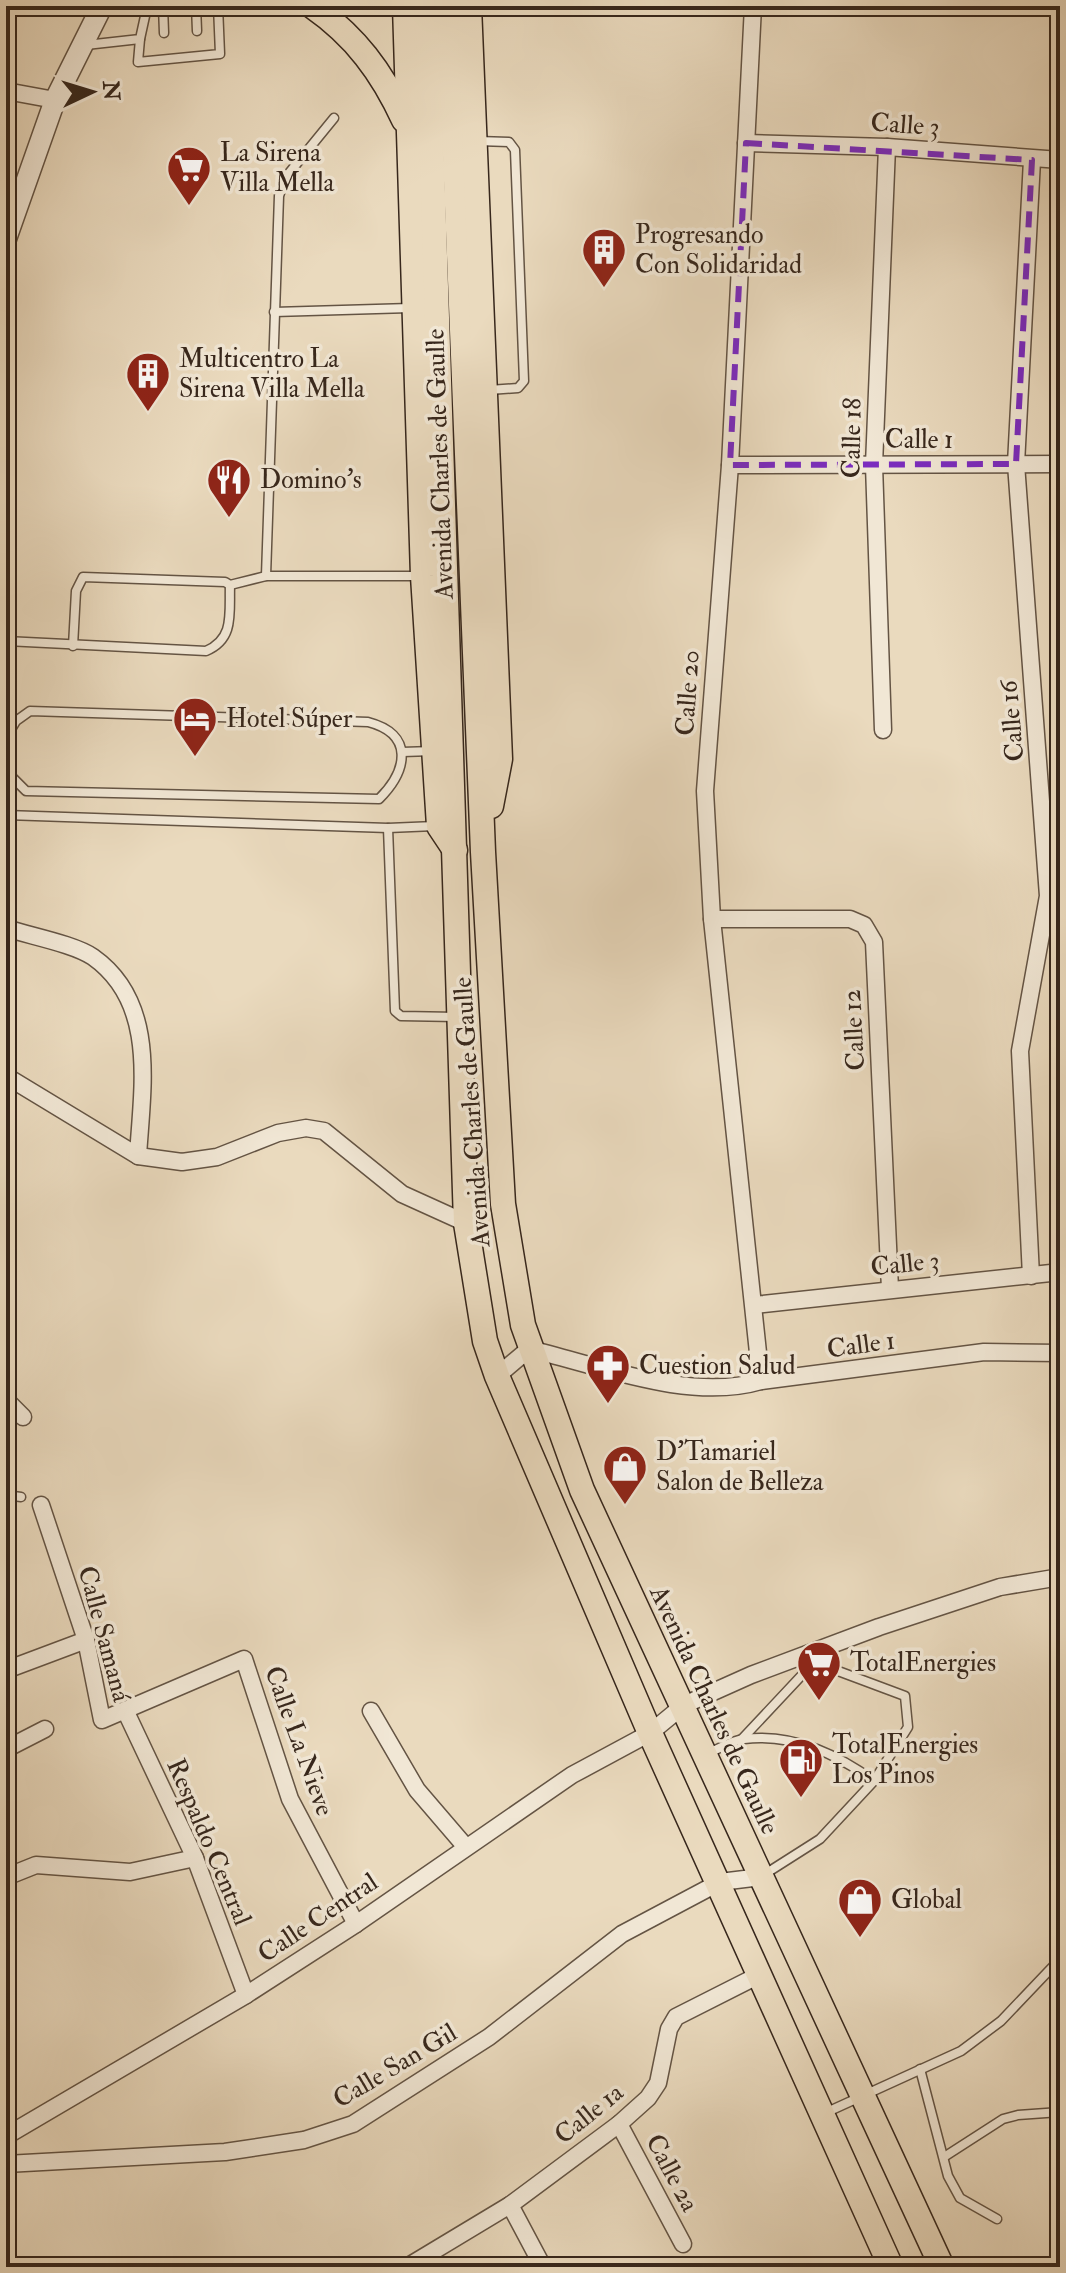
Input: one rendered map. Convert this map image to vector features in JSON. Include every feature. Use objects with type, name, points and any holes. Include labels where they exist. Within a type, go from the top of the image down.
[{"type":"main road","points":[[312,6],[343,27],[384,77],[408,130]]},
{"type":"main road","points":[[405,6],[423,576],[439,826],[457,853]]},
{"type":"main road","name":"Avenida Charles de Gaulle","points":[[427,6],[457,853],[466,1223],[485,1341],[497,1376],[650,1733],[720,1882],[891,2267]]},
{"type":"main road","name":"Avenida Charles de Gaulle","points":[[449,6],[483,852],[503,1204],[529,1349],[582,1490],[942,2267]]},
{"type":"main road","points":[[472,13],[474,141],[500,759],[483,852]]},
{"type":"street","points":[[6,239],[55,100],[102,6]]},
{"type":"street","name":"Calle 20","points":[[753,6],[730,465],[705,791],[712,919],[761,1381]]},
{"type":"street","points":[[6,91],[55,100]]},
{"type":"street","name":"Calle 3","points":[[746,143],[887,147],[1060,160]]},
{"type":"street","name":"Calle 18","points":[[883,730],[874,465],[887,147]]},
{"type":"street","name":"Calle 16","points":[[1031,1276],[1020,1051],[1053,851],[1016,464],[1032,160]]},
{"type":"street","name":"Calle 1","points":[[730,465],[1060,464]]},
{"type":"street","name":"Calle 12","points":[[712,919],[850,919],[864,925],[874,942],[890,1289]]},
{"type":"street","points":[[6,928],[92,956],[121,983],[139,1021],[143,1076],[138,1156]]},
{"type":"street","points":[[6,1076],[138,1156],[182,1162],[217,1157],[278,1133],[306,1128],[324,1131],[402,1194],[466,1223]]},
{"type":"street","name":"Calle 3","points":[[754,1305],[1060,1272]]},
{"type":"street","points":[[497,1376],[529,1349]]},
{"type":"street","name":"Calle 1","points":[[529,1349],[699,1389],[733,1390],[761,1381],[984,1352],[1060,1353]]},
{"type":"street","points":[[6,1400],[23,1417]]},
{"type":"street","name":"Calle Samaná","points":[[41,1505],[86,1640],[102,1720],[244,1659]]},
{"type":"street","name":"Calle Central","points":[[6,2136],[246,1995],[356,1924],[572,1775],[650,1733],[684,1705],[751,1675],[879,1627],[1000,1587],[1060,1577]]},
{"type":"street","points":[[6,1670],[86,1640]]},
{"type":"street","name":"Calle La Nieve","points":[[244,1659],[290,1799],[356,1924]]},
{"type":"street","name":"Respaldo Central","points":[[125,1710],[195,1858],[246,1995]]},
{"type":"street","points":[[371,1711],[417,1790],[465,1846]]},
{"type":"street","points":[[6,1749],[45,1729]]},
{"type":"street","points":[[6,1877],[36,1865],[130,1872],[195,1858]]},
{"type":"street","name":"Calle San Gil","points":[[6,2164],[225,2152],[304,2140],[353,2124],[489,2037],[622,1934],[720,1882],[761,1877]]},
{"type":"street","name":"Calle 1a","points":[[407,2267],[510,2205],[619,2124],[658,2083],[669,2029],[676,2017],[761,1974]]},
{"type":"street","name":"Calle 2a","points":[[619,2124],[683,2244]]},
{"type":"street","points":[[510,2205],[543,2267]]},
{"type":"lane","points":[[178,6],[146,6],[138,62],[220,54],[218,6]]},
{"type":"lane","points":[[163,6],[164,33]]},
{"type":"lane","points":[[196,6],[197,31]]},
{"type":"lane","points":[[82,46],[140,39]]},
{"type":"lane","points":[[266,576],[279,196],[285,178],[334,118]]},
{"type":"lane","points":[[474,141],[509,142],[515,150],[524,381],[518,388],[484,391]]},
{"type":"lane","points":[[274,312],[415,307]]},
{"type":"lane","points":[[73,646],[76,591],[83,577],[225,582],[230,585],[266,576],[423,576]]},
{"type":"lane","points":[[6,641],[206,651],[221,645],[228,633],[230,585]]},
{"type":"lane","points":[[6,738],[16,721],[30,711],[352,721],[381,726],[396,736],[402,752],[393,785],[379,799],[26,791],[6,771]]},
{"type":"lane","points":[[402,752],[434,751]]},
{"type":"lane","points":[[6,815],[388,828],[439,826]]},
{"type":"lane","points":[[388,828],[395,1011],[401,1016],[459,1017]]},
{"type":"lane","points":[[6,1495],[21,1497]]},
{"type":"lane","points":[[742,1739],[802,1675],[822,1665],[905,1696],[908,1727],[874,1781],[820,1839],[761,1877]]},
{"type":"lane","points":[[704,1754],[742,1739],[791,1740],[851,1764],[874,1781]]},
{"type":"lane","points":[[821,2114],[961,2051],[1001,2021],[1060,1959]]},
{"type":"lane","points":[[920,2069],[944,2157],[960,2198],[997,2219]]},
{"type":"lane","points":[[944,2157],[1003,2119],[1060,2112]]},
{"type":"highlighted area","points":[[746,143],[1032,160],[1016,464],[730,465]]},
{"type":"place","name":"La Sirena Villa Mella","points":[[189,207]]},
{"type":"place","name":"Progresando Con Solidaridad","points":[[604,289]]},
{"type":"place","name":"Multicentro La Sirena Villa Mella","points":[[148,413]]},
{"type":"place","name":"Domino's","points":[[229,519]]},
{"type":"place","name":"Hotel Súper","points":[[195,758]]},
{"type":"place","name":"Cuestion Salud","points":[[608,1405]]},
{"type":"place","name":"D'Tamariel Salon de Belleza","points":[[625,1506]]},
{"type":"place","name":"TotalEnergies","points":[[819,1702]]},
{"type":"place","name":"TotalEnergies Los Pinos","points":[[801,1799]]},
{"type":"place","name":"Global","points":[[860,1939]]}]
